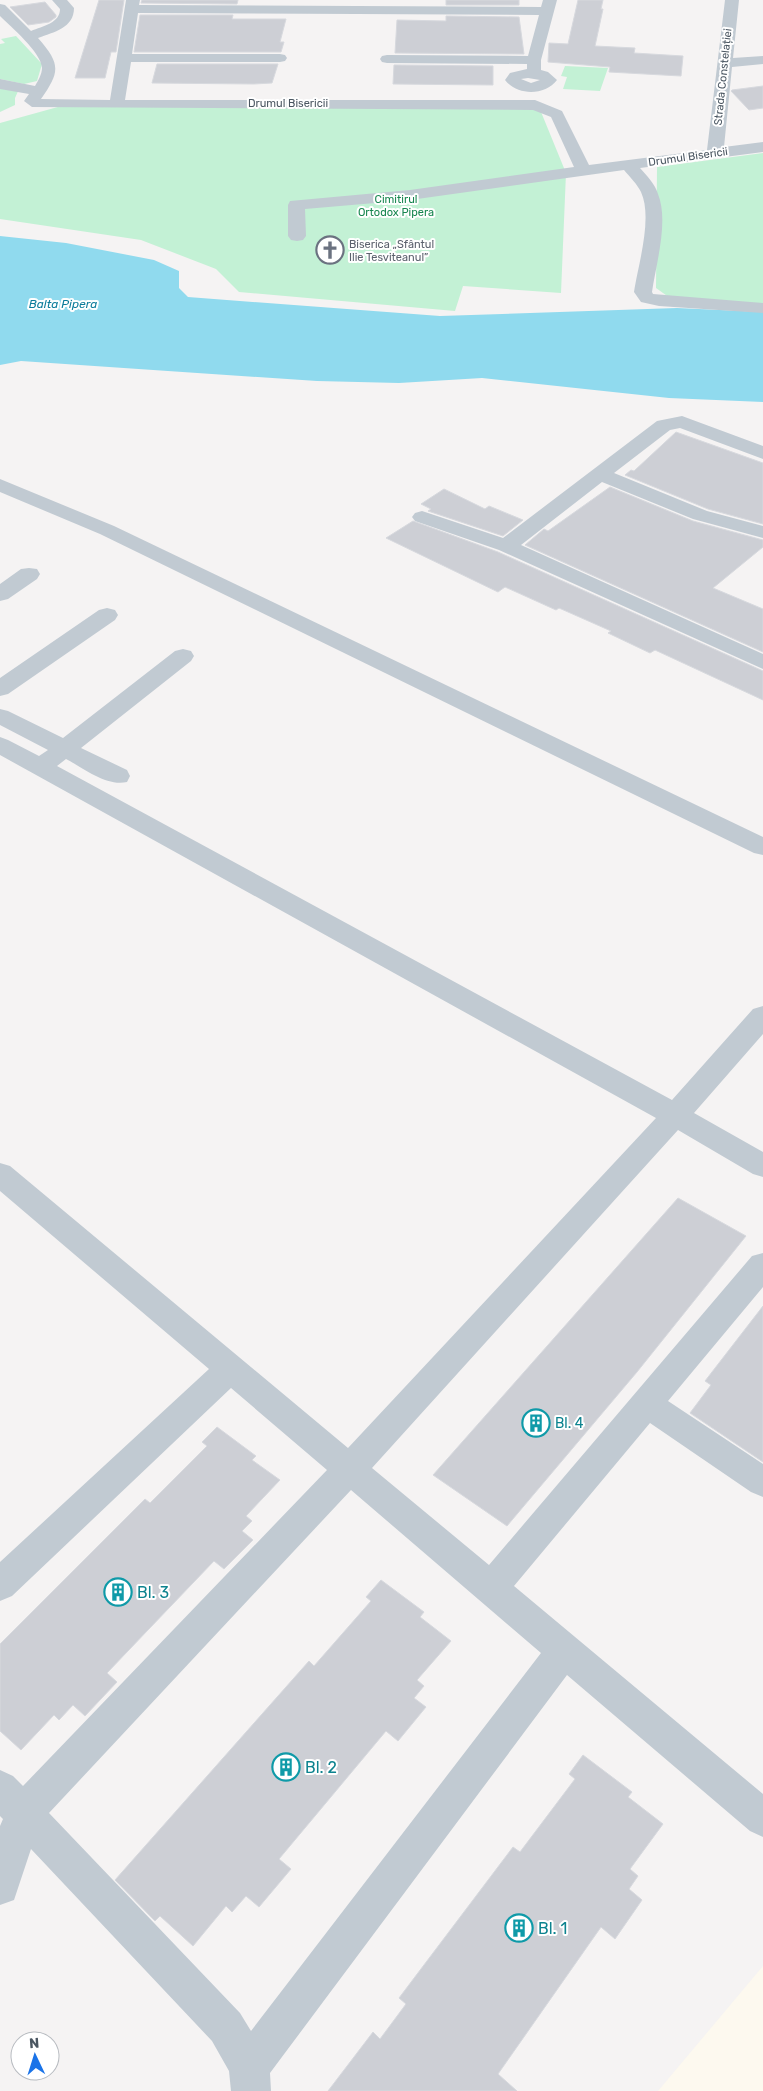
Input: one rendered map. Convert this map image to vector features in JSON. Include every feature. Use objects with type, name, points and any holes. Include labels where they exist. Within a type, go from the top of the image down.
[{"type":"street","points":[[29,37],[62,23],[67,15],[67,8],[59,0]]},
{"type":"street","name":"Strada Constelației","points":[[715,153],[732,0]]},
{"type":"street","points":[[117,103],[132,4],[549,5],[533,73],[535,105]]},
{"type":"street","points":[[0,8],[46,56],[50,67],[49,74],[38,91],[0,84]]},
{"type":"street","points":[[124,58],[280,58]]},
{"type":"street","points":[[387,59],[533,73]]},
{"type":"street","points":[[725,63],[763,60]]},
{"type":"street","name":"Drumul Bisericii","points":[[38,91],[32,101],[38,104],[535,105],[557,114],[584,171]]},
{"type":"street","name":"Drumul Bisericii","points":[[297,236],[296,205],[410,195],[763,147]]},
{"type":"street","points":[[628,165],[645,184],[651,195],[654,210],[643,292],[646,298],[659,301],[763,308]]},
{"type":"street","points":[[506,546],[664,425],[682,422],[763,453]]},
{"type":"street","points":[[600,475],[700,515],[763,532]]},
{"type":"street","points":[[0,485],[107,530],[763,847]]},
{"type":"street","points":[[422,517],[506,546],[763,662]]},
{"type":"street","points":[[0,594],[29,574]]},
{"type":"street","points":[[0,688],[107,615]]},
{"type":"street","points":[[41,767],[184,656]]},
{"type":"street","points":[[0,716],[118,776]]},
{"type":"street","points":[[0,745],[675,1115],[763,1166]]},
{"type":"street","points":[[0,1886],[12,1801],[349,1470],[675,1115],[763,1016]]},
{"type":"street","points":[[0,1174],[763,1818]]},
{"type":"street","points":[[491,1588],[763,1265]]},
{"type":"street","points":[[0,1586],[230,1369]]},
{"type":"street","points":[[647,1404],[763,1482]]},
{"type":"street","points":[[12,1801],[226,2027],[250,2079],[564,1651]]},
{"type":"shaded area","points":[[763,1966],[763,2091],[658,2091]]},
{"type":"green space","points":[[16,36],[42,64],[37,81],[24,84],[0,79],[0,44],[5,43],[1,39]]},
{"type":"green space","points":[[565,66],[608,68],[600,91],[563,89],[567,77],[561,76]]},
{"type":"green space","points":[[0,86],[19,89],[15,98],[15,105],[0,112]]},
{"type":"green space","name":"Cimitirul Ortodox Pipera","points":[[65,105],[539,107],[566,173],[561,293],[463,286],[455,311],[239,292],[216,269],[141,240],[0,219],[0,123]]},
{"type":"green space","points":[[763,153],[763,312],[670,298],[656,288],[657,167]]},
{"type":"water","name":"Balta Pipera","points":[[0,236],[66,243],[154,260],[179,271],[179,288],[188,297],[440,316],[677,308],[763,312],[763,402],[669,398],[482,378],[399,383],[317,381],[21,361],[0,365]]},
{"type":"building","points":[[99,0],[124,0],[116,52],[111,52],[105,78],[75,78]]},
{"type":"building","points":[[142,0],[238,0],[237,4],[141,3]]},
{"type":"building","points":[[446,0],[519,0],[519,5],[446,5]]},
{"type":"building","points":[[578,0],[603,0],[601,9],[603,9],[595,46],[635,48],[634,53],[683,56],[681,76],[609,72],[610,67],[548,62],[549,43],[568,44]]},
{"type":"building","points":[[45,2],[56,15],[49,22],[28,25],[10,7]]},
{"type":"building","points":[[140,15],[233,15],[232,19],[286,19],[280,42],[284,42],[281,52],[134,52]]},
{"type":"building","points":[[446,16],[519,17],[524,54],[395,53],[397,20],[446,21]]},
{"type":"building","points":[[157,64],[278,64],[272,83],[254,84],[152,83]]},
{"type":"building","points":[[394,65],[493,66],[493,85],[393,84]]},
{"type":"building","points":[[763,86],[763,108],[749,110],[731,91],[732,90]]},
{"type":"building","points":[[676,432],[763,463],[763,524],[708,509],[625,475],[631,470],[634,471]]},
{"type":"building","points":[[610,487],[693,521],[763,540],[763,547],[713,588],[763,609],[763,652],[525,545],[544,529],[548,531]]},
{"type":"building","points":[[444,489],[485,509],[489,506],[523,520],[503,536],[428,511],[431,509],[421,504]]},
{"type":"building","points":[[413,521],[498,552],[763,671],[763,700],[655,650],[650,653],[608,633],[611,631],[559,608],[556,610],[505,587],[498,592],[386,538]]},
{"type":"building","points":[[678,1198],[746,1236],[637,1372],[507,1526],[433,1475]]},
{"type":"building","points":[[763,1306],[763,1462],[690,1413],[711,1385],[705,1381]]},
{"type":"building","name":"Bl. 3","points":[[217,1427],[256,1456],[252,1460],[280,1480],[246,1516],[252,1521],[242,1531],[253,1540],[224,1569],[214,1561],[148,1630],[107,1673],[117,1682],[85,1716],[73,1705],[59,1720],[54,1715],[21,1750],[0,1731],[0,1644],[145,1499],[150,1503],[207,1446],[202,1442]]},
{"type":"building","name":"Bl. 2","points":[[381,1580],[424,1612],[420,1617],[451,1641],[417,1680],[424,1686],[414,1698],[426,1707],[398,1741],[386,1731],[279,1859],[291,1869],[259,1907],[246,1896],[232,1912],[226,1906],[193,1946],[160,1916],[155,1921],[115,1880],[309,1661],[314,1666],[371,1601],[366,1597]]},
{"type":"building","name":"Bl. 1","points":[[583,1755],[632,1792],[628,1797],[663,1824],[630,1869],[638,1876],[629,1889],[642,1900],[615,1939],[601,1927],[498,2074],[517,2091],[328,2091],[373,2032],[380,2039],[406,2004],[399,1998],[513,1847],[520,1852],[575,1779],[569,1774]]},
{"type":"place","name":"Biserica „Sfântul Ilie Tesviteanul”","points":[[330,250]]},
{"type":"place","name":"Bl. 4","points":[[536,1423]]},
{"type":"place","name":"Bl. 3","points":[[118,1592]]},
{"type":"place","name":"Bl. 2","points":[[286,1767]]},
{"type":"place","name":"Bl. 1","points":[[519,1928]]}]
